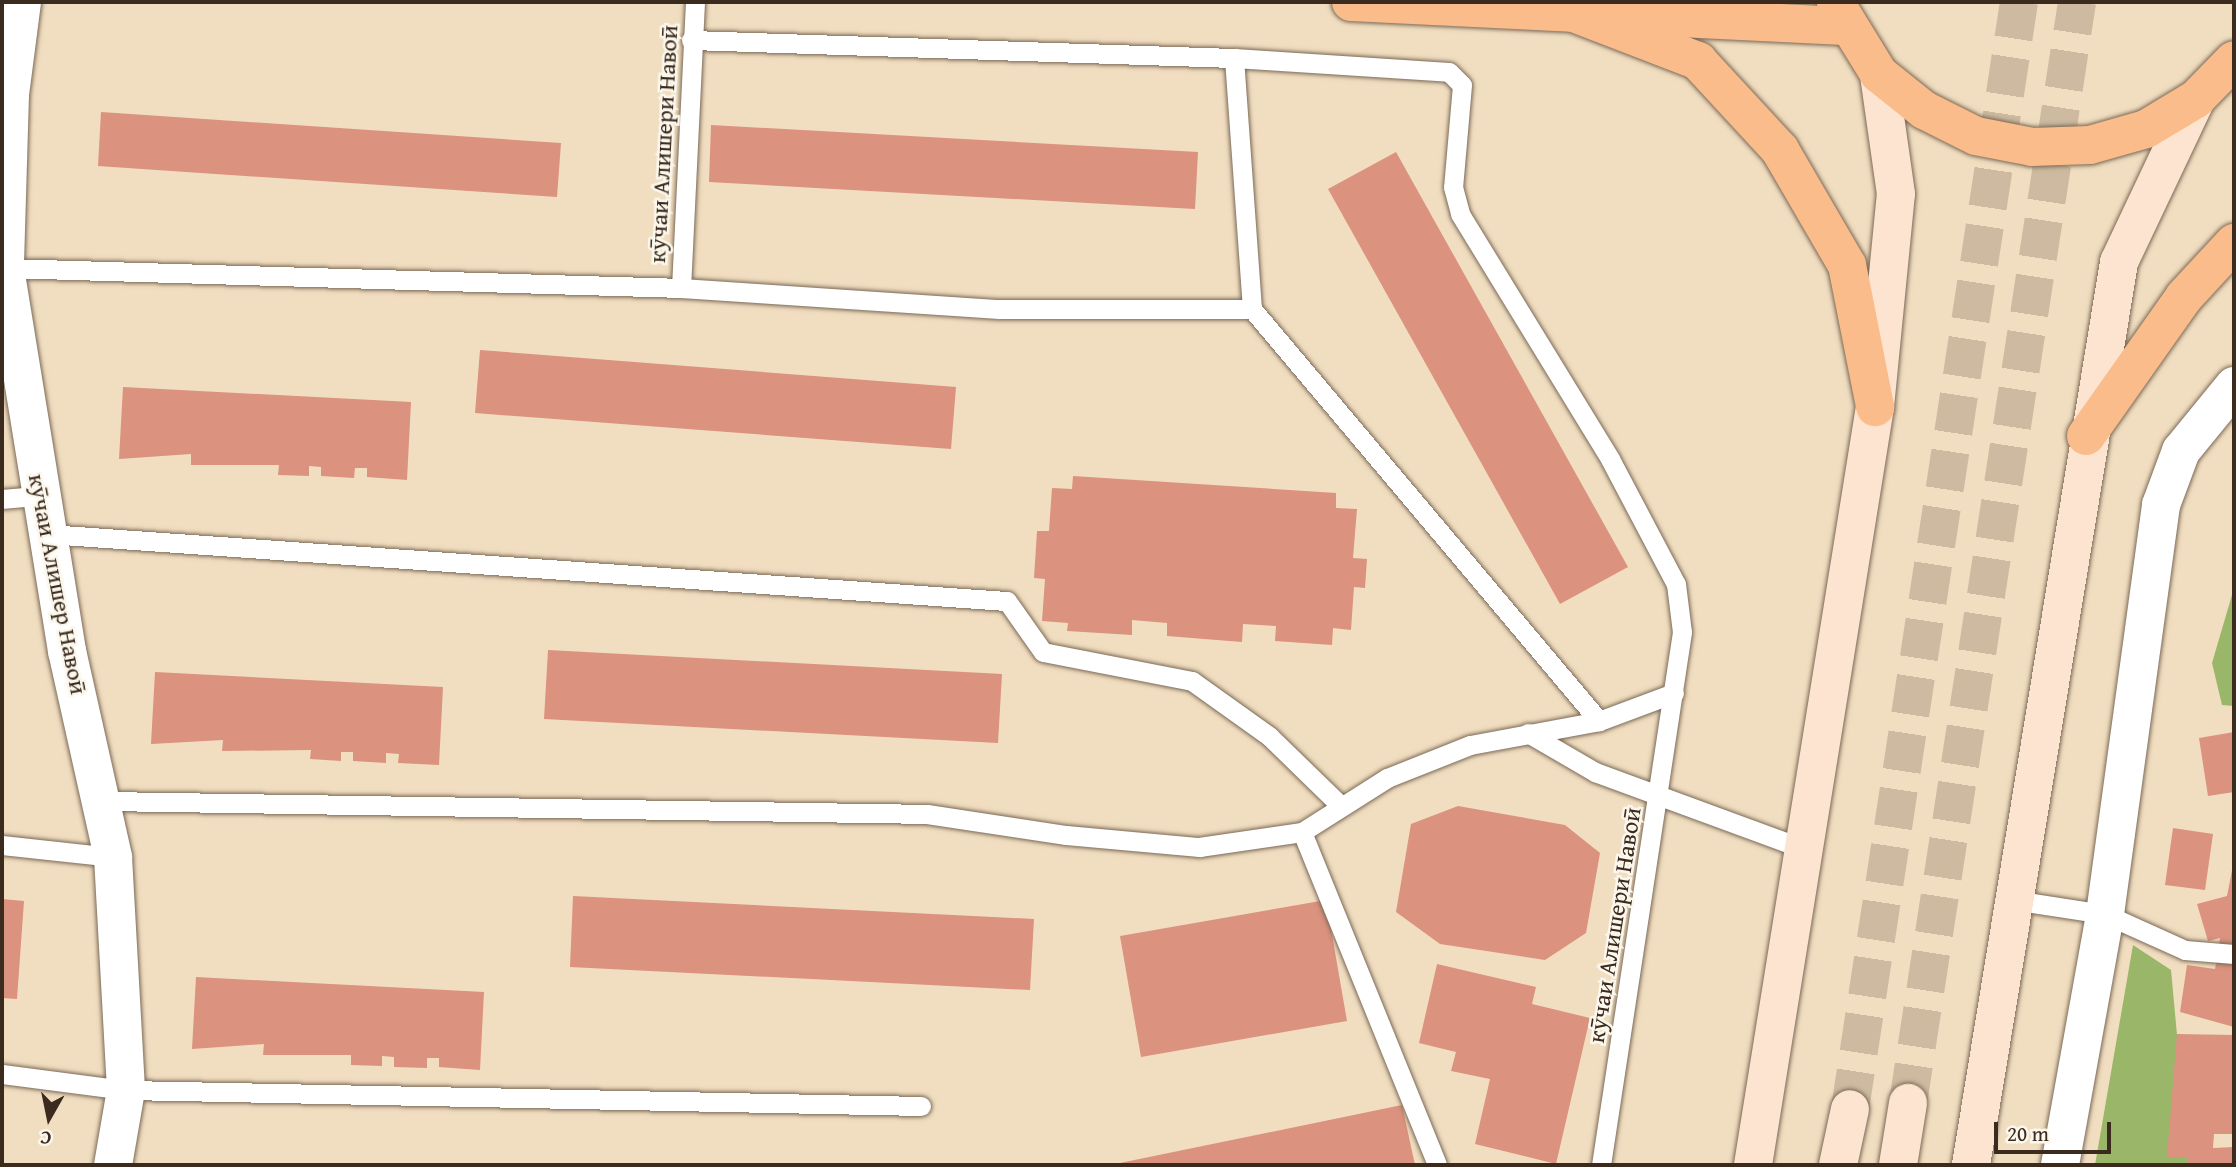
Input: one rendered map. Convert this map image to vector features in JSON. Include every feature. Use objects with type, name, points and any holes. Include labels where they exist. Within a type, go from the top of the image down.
[{"type":"main road","points":[[1351,2],[1566,10],[1840,14],[1879,74],[1924,110],[1976,136],[2032,147],[2112,139],[2146,129],[2196,99],[2234,60]]},
{"type":"main road","points":[[1566,10],[1698,61],[1780,150],[1847,264],[1875,407]]},
{"type":"main road","points":[[1753,1165],[1875,407],[1896,194],[1879,74]]},
{"type":"main road","points":[[1971,1165],[2087,436],[2119,262],[2196,99]]},
{"type":"main road","points":[[2087,436],[2184,297],[2234,243]]},
{"type":"main road","points":[[1898,1165],[1908,1103]]},
{"type":"main road","points":[[1838,1165],[1850,1109]]},
{"type":"street","name":"кӯчаи Алишер Навоӣ","points":[[22,2],[6,94],[5,268],[40,496],[104,801],[113,857],[126,1090],[113,1165]]},
{"type":"street","points":[[2060,1165],[2105,914],[2161,505],[2181,451],[2234,386]]},
{"type":"lane","name":"кӯчаи Алишери Навоӣ","points":[[681,288],[691,40],[695,2]]},
{"type":"lane","points":[[691,40],[1234,58],[1252,309],[1599,721]]},
{"type":"lane","name":"кӯчаи Алишери Навоӣ","points":[[1234,58],[1449,72],[1462,85],[1453,187],[1460,214],[1610,458],[1676,584],[1682,632],[1601,1165]]},
{"type":"lane","points":[[5,268],[681,288],[999,309],[1252,309]]},
{"type":"lane","points":[[2,499],[40,496]]},
{"type":"lane","points":[[48,534],[1007,601],[1044,652],[1192,681],[1269,736],[1339,804]]},
{"type":"lane","points":[[104,801],[927,814],[1066,835],[1199,847],[1302,832],[1339,804],[1471,745],[1599,721],[1674,693]]},
{"type":"lane","points":[[1528,733],[1595,772],[1804,849]]},
{"type":"lane","points":[[1302,832],[1437,1165]]},
{"type":"lane","points":[[2,845],[113,857]]},
{"type":"lane","points":[[2012,900],[2105,914],[2185,950],[2234,954]]},
{"type":"lane","points":[[2,1074],[126,1090],[921,1106]]},
{"type":"green space","points":[[2234,588],[2234,706],[2222,705],[2212,663]]},
{"type":"green space","points":[[2133,945],[2171,970],[2189,1165],[2095,1165]]},
{"type":"building","points":[[101,112],[561,143],[557,197],[98,166]]},
{"type":"building","points":[[711,125],[1198,152],[1195,209],[709,182]]},
{"type":"building","points":[[1396,152],[1628,567],[1560,604],[1328,189]]},
{"type":"building","points":[[480,350],[956,387],[951,449],[475,413]]},
{"type":"building","points":[[123,387],[411,402],[407,480],[367,477],[367,468],[355,468],[354,478],[321,476],[321,467],[309,466],[309,476],[278,475],[279,465],[191,465],[191,454],[119,459]]},
{"type":"building","points":[[1073,476],[1336,493],[1336,508],[1357,509],[1353,558],[1367,559],[1365,588],[1354,587],[1351,630],[1333,628],[1332,645],[1275,641],[1276,626],[1243,624],[1242,642],[1167,636],[1167,623],[1132,620],[1132,635],[1067,631],[1068,623],[1042,621],[1045,579],[1034,578],[1037,531],[1049,531],[1052,488],[1072,489]]},
{"type":"building","points":[[548,650],[1002,674],[998,743],[544,719]]},
{"type":"building","points":[[155,672],[443,687],[439,765],[398,763],[399,754],[386,753],[386,763],[353,761],[353,752],[341,752],[341,761],[310,759],[311,750],[222,751],[223,740],[151,744]]},
{"type":"building","points":[[2234,732],[2234,792],[2208,796],[2199,738]]},
{"type":"building","points":[[1458,806],[1565,825],[1600,853],[1586,933],[1545,960],[1440,944],[1396,912],[1411,824]]},
{"type":"building","points":[[2173,828],[2213,834],[2205,890],[2165,885]]},
{"type":"building","points":[[2234,860],[2234,1027],[2180,1012],[2187,965],[2215,969],[2220,938],[2208,941],[2197,904],[2227,896]]},
{"type":"building","points":[[573,896],[1034,919],[1030,990],[570,967]]},
{"type":"building","points":[[2,899],[24,901],[17,999],[2,998]]},
{"type":"building","points":[[1326,900],[1347,1021],[1141,1057],[1120,936]]},
{"type":"building","points":[[1437,964],[1536,987],[1532,1004],[1590,1018],[1556,1164],[1475,1144],[1490,1079],[1451,1071],[1456,1052],[1419,1043]]},
{"type":"building","points":[[196,977],[484,992],[480,1070],[439,1067],[439,1058],[427,1058],[427,1068],[394,1067],[394,1057],[382,1056],[382,1066],[351,1065],[351,1055],[263,1055],[264,1044],[192,1049]]},
{"type":"building","points":[[2177,1034],[2234,1035],[2234,1134],[2214,1134],[2213,1148],[2234,1147],[2234,1165],[2188,1165],[2187,1158],[2167,1157]]},
{"type":"building","points":[[1402,1105],[1415,1165],[1115,1165],[1115,1164]]},
{"type":"tunnel","points":[[1850,1109],[2019,2]]},
{"type":"tunnel","points":[[1908,1103],[2077,2]]}]
